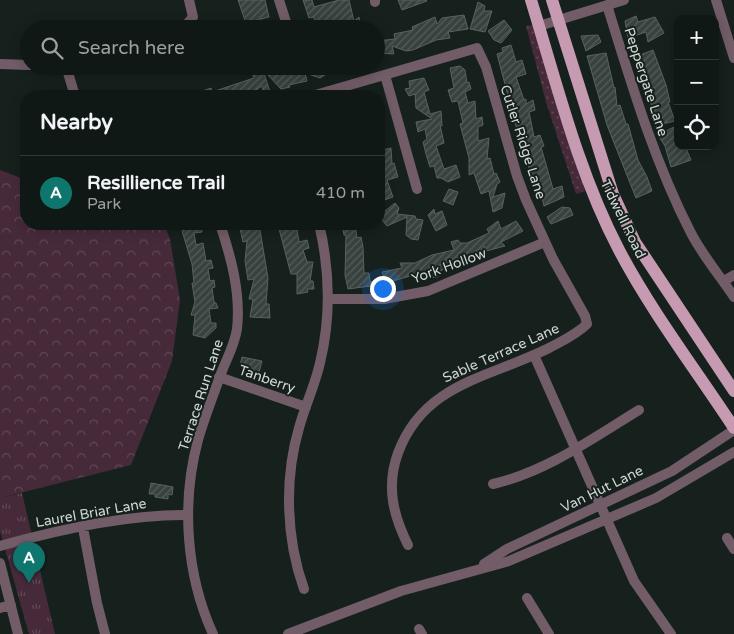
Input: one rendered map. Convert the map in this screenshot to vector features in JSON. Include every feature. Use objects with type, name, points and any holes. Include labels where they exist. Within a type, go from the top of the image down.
[{"type":"main road","name":"Tidwell Road","points":[[531,0],[577,151],[619,251],[734,429]]},
{"type":"main road","name":"Tidwell Road","points":[[552,0],[613,194],[635,242],[734,391]]},
{"type":"main road","points":[[619,251],[635,242]]},
{"type":"street","points":[[188,0],[193,13],[191,20]]},
{"type":"street","points":[[279,0],[285,20]]},
{"type":"street","points":[[539,26],[624,0]]},
{"type":"street","points":[[716,0],[734,58]]},
{"type":"street","name":"Peppergate Lane","points":[[607,5],[655,152],[692,235],[734,296]]},
{"type":"street","name":"Cutler Ridge Lane","points":[[385,74],[477,48],[486,67],[517,176],[545,242],[562,277],[580,306],[587,324]]},
{"type":"street","points":[[0,64],[20,65]]},
{"type":"street","points":[[385,74],[417,189]]},
{"type":"street","points":[[69,75],[73,90]]},
{"type":"street","points":[[332,90],[382,75]]},
{"type":"street","name":"Terrace Run Lane","points":[[213,634],[196,582],[188,515],[191,476],[198,440],[219,377],[232,351],[238,310],[232,264],[222,230]]},
{"type":"street","points":[[304,589],[294,549],[289,496],[296,439],[320,362],[328,299],[326,261],[320,230]]},
{"type":"street","name":"York Hollow","points":[[328,299],[384,299],[428,291],[545,242]]},
{"type":"street","points":[[724,281],[734,275]]},
{"type":"street","name":"Sable Terrace Lane","points":[[408,545],[396,518],[393,506],[392,479],[396,460],[410,427],[428,406],[449,391],[534,355],[572,336],[587,324]]},
{"type":"street","points":[[534,355],[634,581],[671,634]]},
{"type":"street","name":"Tanberry","points":[[219,377],[306,407]]},
{"type":"street","points":[[492,484],[518,478],[575,449],[639,410]]},
{"type":"street","name":"Van Hut Lane","points":[[479,568],[507,549],[672,471],[734,429]]},
{"type":"street","name":"Van Hut Lane","points":[[288,634],[309,629],[401,591],[509,561],[656,498],[734,452]]},
{"type":"street","name":"Laurel Briar Lane","points":[[0,546],[84,528],[148,517],[188,515]]},
{"type":"street","points":[[84,528],[97,603],[105,634]]},
{"type":"street","points":[[727,538],[734,550]]},
{"type":"street","points":[[0,563],[5,606],[18,634]]},
{"type":"street","points":[[527,598],[550,634]]},
{"type":"green space","points":[[533,25],[585,191],[576,194],[546,102],[526,26]]},
{"type":"green space","points":[[0,170],[20,178],[20,230],[166,230],[170,239],[180,300],[172,361],[131,465],[0,498]]},
{"type":"green space","points":[[22,493],[55,634],[29,634],[0,531],[0,498]]},
{"type":"building","points":[[238,0],[265,0],[269,17],[261,20],[245,20]]},
{"type":"building","points":[[303,0],[312,0],[314,7],[339,0],[349,0],[354,20],[314,20],[314,17],[309,18]]},
{"type":"building","points":[[398,0],[426,0],[427,1],[402,10]]},
{"type":"building","points":[[478,2],[485,6],[484,11],[492,11],[485,32],[470,29]]},
{"type":"building","points":[[464,15],[468,29],[448,32],[450,38],[436,40],[413,50],[406,51],[392,46],[394,54],[385,54],[385,40],[395,39],[394,34],[413,30],[412,27],[435,17],[437,24],[442,18]]},
{"type":"building","points":[[636,16],[638,22],[655,17],[664,33],[648,42],[646,32],[628,38],[625,21]]},
{"type":"building","points":[[504,20],[512,30],[501,43],[494,40],[488,31]]},
{"type":"building","points":[[598,35],[601,42],[586,51],[581,36]]},
{"type":"building","points":[[511,45],[516,62],[522,60],[526,74],[516,77],[524,100],[526,99],[526,104],[533,100],[535,110],[529,112],[534,137],[540,135],[544,146],[541,147],[553,189],[562,186],[564,197],[544,206],[540,189],[537,190],[521,145],[497,54],[503,52],[502,48]]},
{"type":"building","points":[[653,50],[666,85],[670,102],[668,102],[674,121],[658,125],[635,57]]},
{"type":"building","points":[[606,53],[615,87],[617,106],[620,105],[626,124],[628,124],[638,160],[652,191],[636,198],[607,125],[587,56]]},
{"type":"building","points":[[460,66],[465,70],[467,83],[469,82],[471,89],[465,92],[468,103],[475,101],[476,119],[482,117],[483,125],[478,127],[478,141],[489,138],[487,159],[490,158],[494,174],[496,173],[500,182],[497,184],[493,197],[505,193],[502,208],[493,212],[489,191],[481,194],[474,173],[469,175],[469,158],[460,124],[463,123],[458,101],[452,102],[448,90],[454,88],[450,68]]},
{"type":"building","points":[[253,75],[265,75],[269,90],[263,90],[262,86],[256,90],[218,90],[254,78]]},
{"type":"building","points":[[268,75],[306,75],[307,81],[281,89]]},
{"type":"building","points":[[311,75],[325,75],[320,78]]},
{"type":"building","points":[[424,78],[429,90],[424,92],[430,114],[441,111],[442,126],[440,125],[444,143],[436,146],[444,169],[456,165],[460,177],[448,182],[437,178],[434,166],[430,167],[423,142],[427,139],[425,129],[418,132],[416,122],[432,119],[416,108],[415,94],[409,96],[405,89],[410,88],[409,81]]},
{"type":"building","points":[[674,127],[674,150],[687,150],[691,160],[671,167],[665,146],[658,135]]},
{"type":"building","points":[[391,148],[392,164],[394,163],[398,177],[387,180],[393,197],[385,200],[385,150]]},
{"type":"building","points":[[449,189],[458,192],[453,205],[443,201]]},
{"type":"building","points":[[395,203],[399,208],[397,214],[415,216],[416,219],[423,220],[418,240],[411,239],[406,235],[407,217],[387,226],[385,224],[385,211]]},
{"type":"building","points":[[562,207],[570,208],[573,215],[551,224],[547,217]]},
{"type":"building","points":[[434,209],[435,214],[442,211],[447,225],[436,231],[428,215]]},
{"type":"building","points":[[498,221],[501,229],[516,221],[523,231],[501,242],[505,246],[486,251],[484,246],[476,257],[437,272],[438,277],[425,278],[424,272],[386,283],[382,272],[402,268],[400,263],[415,263],[432,255],[454,250],[451,242],[458,240],[460,243],[467,243],[489,233],[487,229]]},
{"type":"building","points":[[202,230],[202,232],[194,233],[196,245],[203,243],[206,261],[211,260],[213,268],[208,269],[210,281],[214,280],[215,287],[212,288],[214,302],[218,308],[209,309],[211,323],[216,323],[216,328],[205,338],[193,335],[195,315],[191,315],[195,302],[192,264],[182,231]]},
{"type":"building","points":[[240,230],[260,230],[268,278],[266,304],[269,304],[270,318],[250,317],[253,299],[249,299],[254,279],[248,280],[245,261],[247,241],[243,242]]},
{"type":"building","points":[[279,230],[297,230],[299,242],[307,240],[309,248],[303,250],[307,262],[313,262],[310,281],[313,281],[314,289],[307,289],[308,292],[297,294],[297,274],[291,274]]},
{"type":"building","points":[[343,230],[356,230],[357,238],[361,237],[364,273],[369,273],[370,281],[378,285],[348,289],[345,275],[346,235],[344,235]]},
{"type":"building","points":[[242,357],[262,361],[258,376],[243,372],[244,366],[240,366]]},
{"type":"building","points":[[151,483],[173,487],[172,495],[168,494],[168,499],[155,497],[155,494],[149,494]]},
{"type":"place","name":"Resillience Trail","points":[[29,583]]}]
